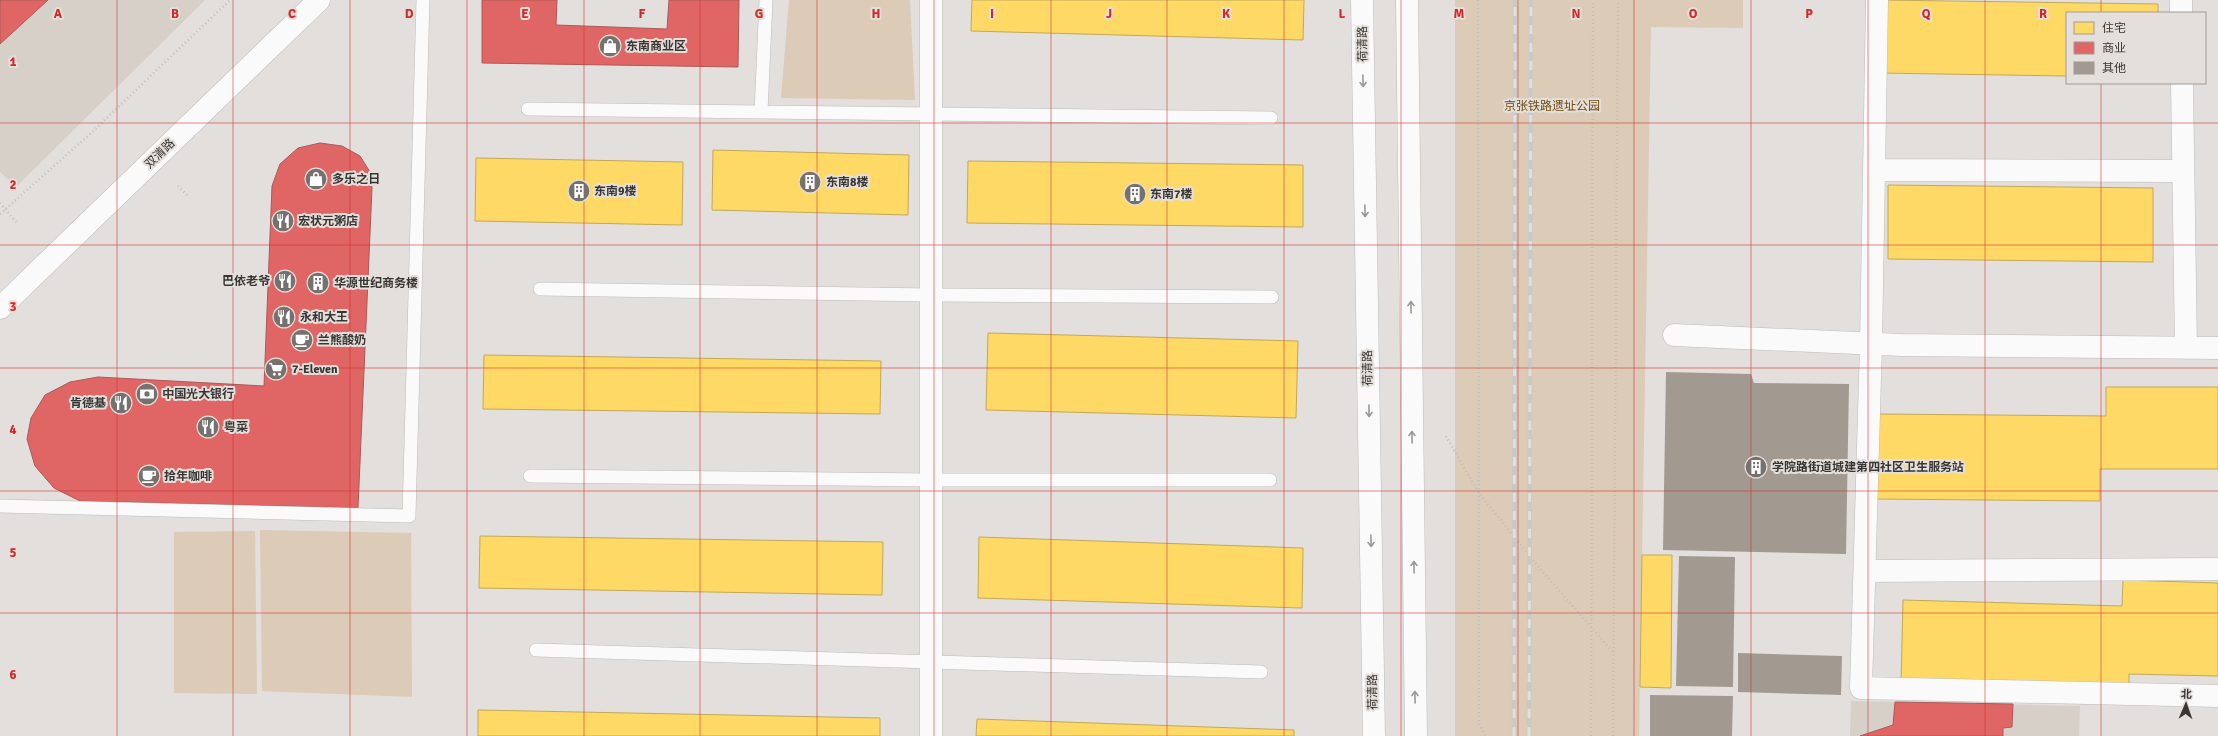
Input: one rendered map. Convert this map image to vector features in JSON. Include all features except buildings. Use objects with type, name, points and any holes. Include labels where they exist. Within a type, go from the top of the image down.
[{"type":"street","name":"双清路","points":[[0,308],[319,0]]},
{"type":"street","points":[[931,0],[931,736]]},
{"type":"street","name":"荷清路","points":[[1362,0],[1374,736]]},
{"type":"street","points":[[1407,0],[1416,736]]},
{"type":"street","points":[[1877,0],[1875,170],[1862,688],[2218,696]]},
{"type":"street","points":[[2181,0],[2181,12]]},
{"type":"street","points":[[2182,84],[2186,348]]},
{"type":"street","points":[[1875,170],[2183,172]]},
{"type":"street","points":[[1674,335],[1871,344],[2218,348]]},
{"type":"street","points":[[1865,570],[2218,569]]},
{"type":"lane","points":[[0,506],[409,516],[423,0]]},
{"type":"lane","points":[[761,112],[766,0]]},
{"type":"lane","points":[[528,109],[1271,118]]},
{"type":"lane","points":[[540,289],[931,295],[1272,297]]},
{"type":"lane","points":[[530,476],[931,480],[1270,480]]},
{"type":"lane","points":[[536,650],[1261,672]]},
{"type":"path","points":[[0,214],[94,129],[230,0]]},
{"type":"path","points":[[1478,0],[1479,724],[1486,736]]},
{"type":"path","points":[[1591,736],[1593,0]]},
{"type":"path","points":[[1613,736],[1618,0]]},
{"type":"path","points":[[178,186],[188,196]]},
{"type":"path","points":[[0,203],[16,222]]},
{"type":"path","points":[[1446,436],[1478,492],[1541,570],[1613,653]]},
{"type":"shaded area","points":[[0,0],[205,0],[16,187],[0,172]]},
{"type":"shaded area","points":[[1851,701],[2080,706],[2079,736],[1850,736]]},
{"type":"green space","points":[[789,0],[910,0],[915,100],[781,98]]},
{"type":"green space","name":"京张铁路遗址公园","points":[[1455,0],[1743,0],[1743,28],[1651,27],[1639,736],[1455,736]]},
{"type":"green space","points":[[260,530],[411,533],[412,697],[262,691]]},
{"type":"green space","points":[[255,531],[257,694],[174,693],[174,532]]},
{"type":"railway","points":[[1514,736],[1515,0]]},
{"type":"railway","points":[[1529,736],[1531,0]]},
{"type":"place","name":"东南商业区","points":[[610,46]]},
{"type":"place","name":"多乐之日","points":[[316,179]]},
{"type":"place","name":"东南8楼","points":[[810,182]]},
{"type":"place","name":"东南9楼","points":[[579,191]]},
{"type":"place","name":"东南7楼","points":[[1135,194]]},
{"type":"place","name":"宏状元粥店","points":[[283,221]]},
{"type":"place","name":"巴依老爷","points":[[285,281]]},
{"type":"place","name":"华源世纪商务楼","points":[[318,283]]},
{"type":"place","name":"永和大王","points":[[284,317]]},
{"type":"place","name":"兰熊酸奶","points":[[302,340]]},
{"type":"place","name":"7-Eleven","points":[[276,369]]},
{"type":"place","name":"中国光大银行","points":[[147,394]]},
{"type":"place","name":"肯德基","points":[[121,403]]},
{"type":"place","name":"粤菜","points":[[208,427]]},
{"type":"place","name":"学院路街道城建第四社区卫生服务站","points":[[1756,467]]},
{"type":"place","name":"拾年咖啡","points":[[149,476]]}]
